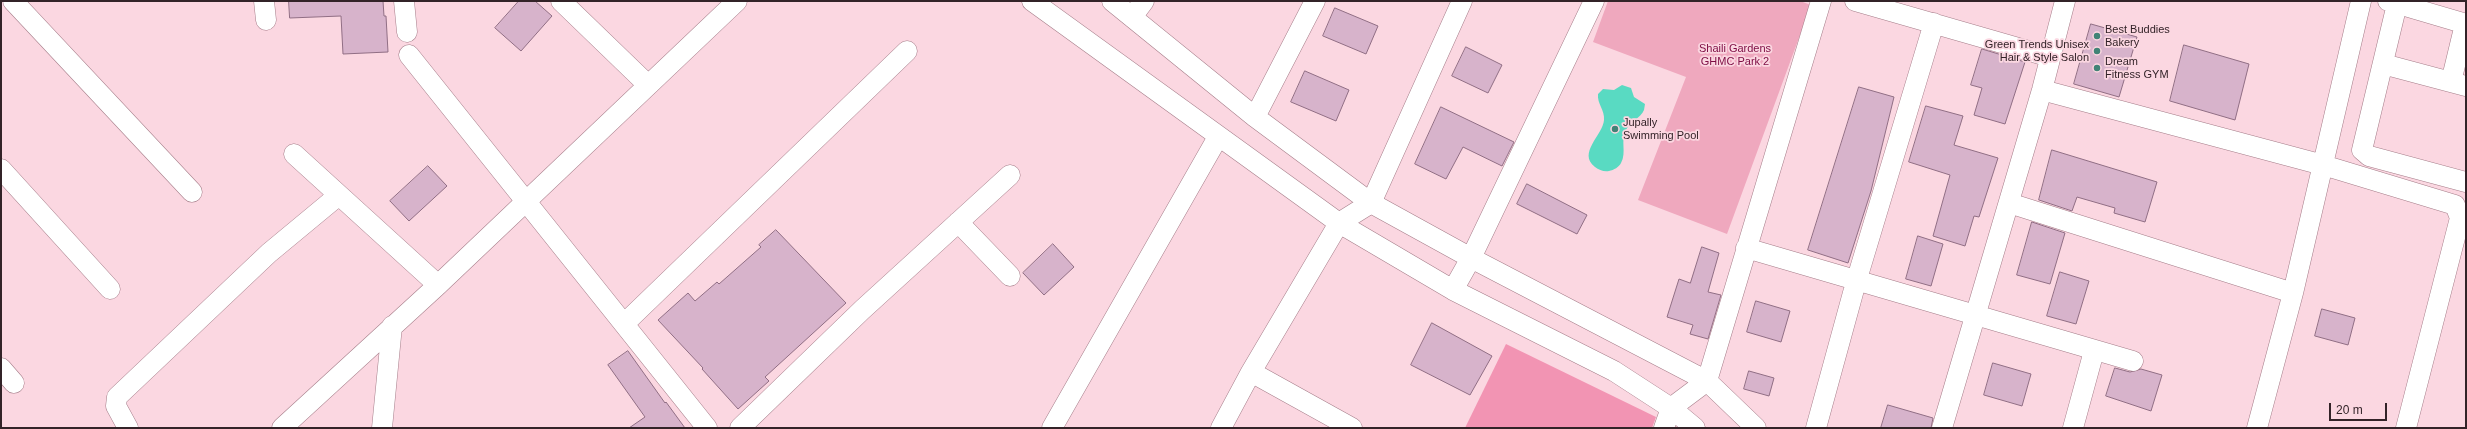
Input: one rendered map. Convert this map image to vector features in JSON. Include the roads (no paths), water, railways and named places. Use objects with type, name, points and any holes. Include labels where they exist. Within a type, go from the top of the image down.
[{"type":"street","points":[[13,1],[192,192]]},
{"type":"street","points":[[404,1],[407,32]]},
{"type":"street","points":[[561,1],[648,85]]},
{"type":"street","points":[[282,428],[438,285],[525,200],[737,1]]},
{"type":"street","points":[[1032,1],[1218,137],[1339,223],[1453,290],[1614,371],[1671,408],[1695,428]]},
{"type":"street","points":[[1112,1],[1255,117],[1371,203],[1471,258],[1707,381],[1756,428]]},
{"type":"street","points":[[1132,17],[1144,1]]},
{"type":"street","points":[[1255,117],[1315,1]]},
{"type":"street","points":[[1221,428],[1251,372],[1339,223],[1371,203],[1462,1]]},
{"type":"street","points":[[1453,290],[1471,258],[1594,1]]},
{"type":"street","points":[[1664,428],[1671,408],[1707,381],[1822,1]]},
{"type":"street","points":[[1854,1],[2050,57]]},
{"type":"street","points":[[1942,428],[2042,90],[2065,1]]},
{"type":"street","points":[[2256,428],[2293,293],[2361,1]]},
{"type":"street","points":[[2383,64],[2459,84],[2465,24],[2392,2],[2383,64],[2362,150],[2364,154],[2466,182]]},
{"type":"street","points":[[1816,428],[1856,282],[1934,23]]},
{"type":"street","points":[[625,323],[907,51]]},
{"type":"street","points":[[409,55],[625,323],[707,428]]},
{"type":"street","points":[[2042,90],[2323,165],[2379,183],[2451,203],[2459,214],[2406,428]]},
{"type":"street","points":[[1052,428],[1218,137]]},
{"type":"street","points":[[294,154],[438,285]]},
{"type":"street","points":[[2379,183],[2384,160]]},
{"type":"street","points":[[1,169],[110,288]]},
{"type":"street","points":[[740,428],[868,305],[1010,175]]},
{"type":"street","points":[[128,428],[116,406],[117,397],[269,253],[339,195]]},
{"type":"street","points":[[2009,203],[2293,293]]},
{"type":"street","points":[[958,222],[1010,276]]},
{"type":"street","points":[[1746,248],[1856,282],[2133,361]]},
{"type":"street","points":[[382,428],[392,326]]},
{"type":"street","points":[[2073,428],[2094,351]]},
{"type":"street","points":[[1,368],[14,383]]},
{"type":"street","points":[[1251,372],[1352,428]]},
{"type":"place","name":"Best Buddies Bakery","points":[[2097,36]]},
{"type":"place","name":"Green Trends Unisex Hair & Style Salon","points":[[2097,51]]},
{"type":"place","name":"Dream Fitness GYM","points":[[2097,68]]},
{"type":"place","name":"Jupally Swimming Pool","points":[[1615,129]]},
{"type":"park label","name":"Shaili Gardens GHMC Park 2","points":[[1735,55]]}]
